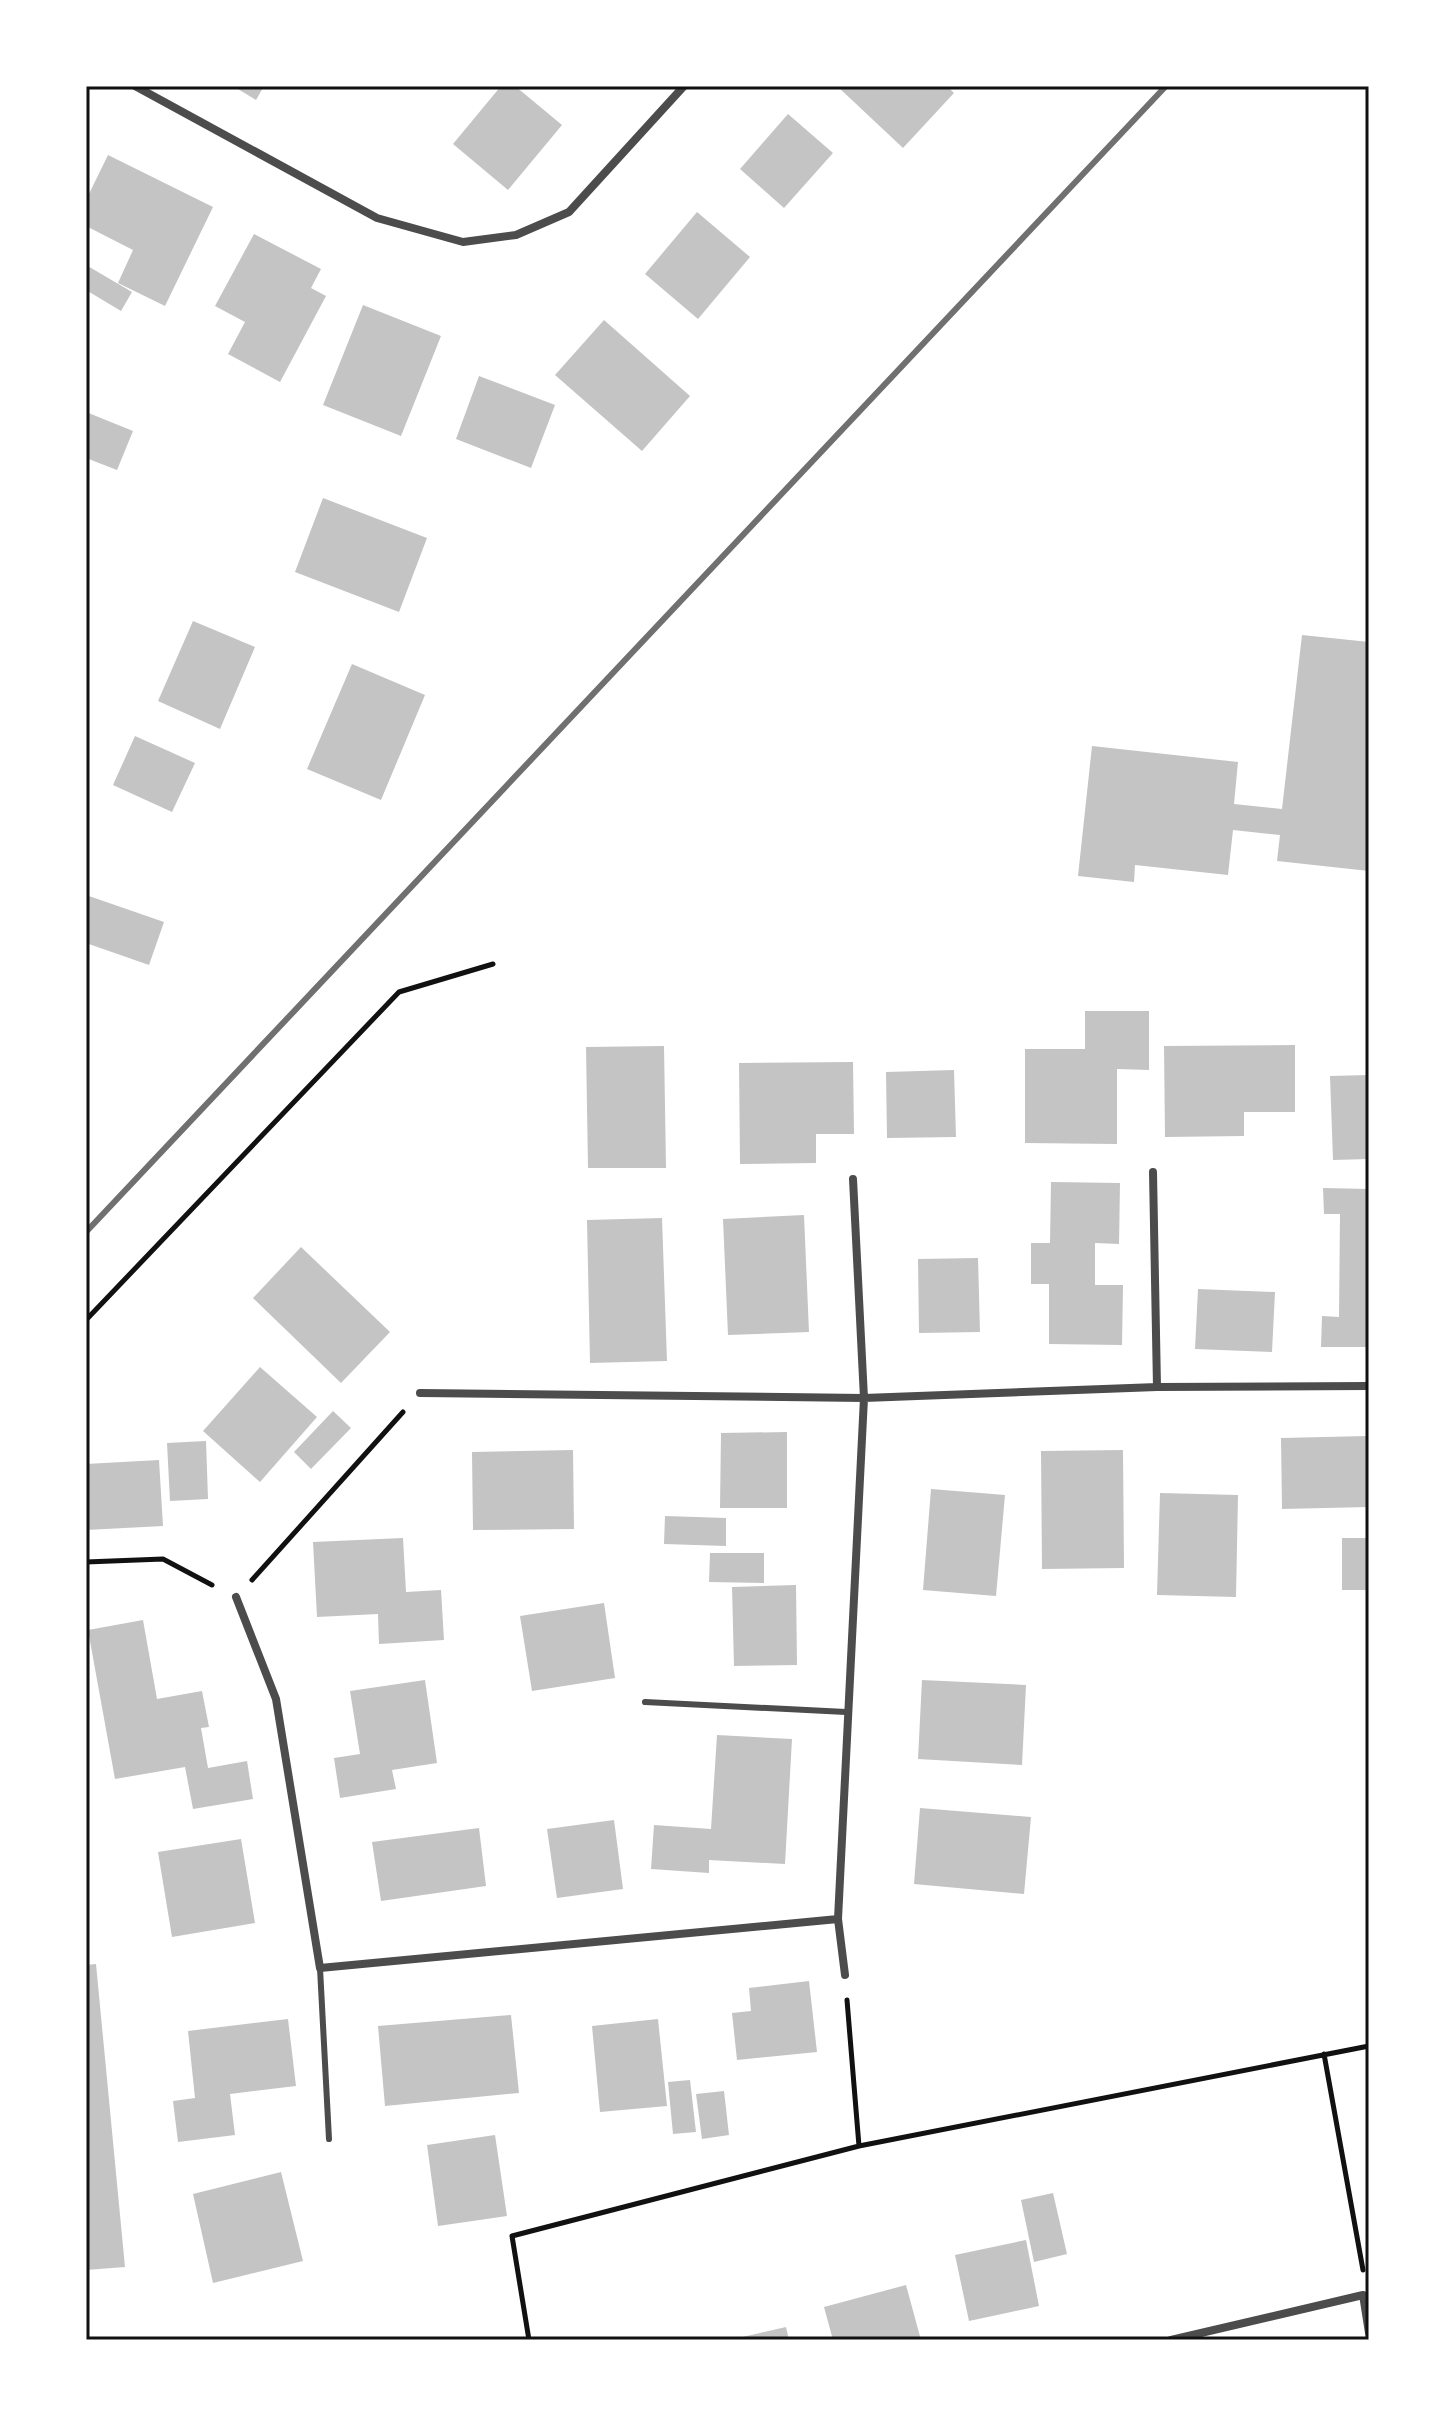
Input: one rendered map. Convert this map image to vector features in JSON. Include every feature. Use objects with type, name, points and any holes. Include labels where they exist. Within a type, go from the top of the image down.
[{"type":"street","points":[[135,86],[377,218],[463,242],[516,235],[569,212],[684,86]]},
{"type":"street","points":[[1153,1172],[1157,1387]]},
{"type":"street","points":[[845,1975],[838,1919],[864,1398],[853,1179]]},
{"type":"street","points":[[420,1393],[864,1398],[1157,1387],[1369,1386]]},
{"type":"street","points":[[236,1597],[276,1699],[320,1968],[838,1919]]},
{"type":"street","points":[[1171,2340],[1363,2295],[1369,2333]]},
{"type":"lane","points":[[645,1702],[846,1712]]},
{"type":"lane","points":[[320,1968],[329,2139]]},
{"type":"path","points":[[86,1320],[399,992],[493,964]]},
{"type":"path","points":[[86,1562],[163,1559],[236,1597],[420,1393]]},
{"type":"path","points":[[845,1975],[859,2146]]},
{"type":"path","points":[[529,2340],[512,2236],[859,2146],[1369,2046]]},
{"type":"path","points":[[1324,2054],[1363,2265],[1363,2295]]},
{"type":"building","points":[[233,86],[264,86],[256,100]]},
{"type":"building","points":[[501,86],[515,86],[562,125],[508,190],[453,144]]},
{"type":"building","points":[[837,86],[947,86],[954,93],[903,148]]},
{"type":"building","points":[[788,114],[833,153],[784,208],[740,169]]},
{"type":"building","points":[[108,155],[213,207],[165,306],[118,283],[133,250],[86,226],[86,200]]},
{"type":"building","points":[[697,212],[750,257],[698,319],[645,274]]},
{"type":"building","points":[[254,234],[321,269],[311,288],[326,296],[280,382],[228,354],[245,322],[215,306]]},
{"type":"building","points":[[86,265],[132,292],[121,311],[86,290]]},
{"type":"building","points":[[363,305],[441,336],[401,436],[323,405]]},
{"type":"building","points":[[604,320],[690,396],[642,451],[555,375]]},
{"type":"building","points":[[479,376],[555,405],[531,468],[456,439]]},
{"type":"building","points":[[86,412],[133,431],[117,470],[86,458]]},
{"type":"building","points":[[323,498],[427,538],[399,612],[295,572]]},
{"type":"building","points":[[193,621],[255,647],[220,729],[158,701]]},
{"type":"building","points":[[1302,635],[1369,642],[1369,871],[1277,861],[1280,835],[1233,830],[1228,875],[1135,865],[1134,882],[1078,876],[1092,746],[1238,762],[1234,804],[1282,809]]},
{"type":"building","points":[[352,664],[425,695],[381,800],[307,769]]},
{"type":"building","points":[[135,736],[195,763],[172,812],[113,785]]},
{"type":"building","points":[[86,895],[164,922],[149,965],[86,943]]},
{"type":"building","points":[[1085,1011],[1149,1011],[1149,1070],[1117,1069],[1117,1144],[1025,1143],[1025,1049],[1085,1049]]},
{"type":"building","points":[[1295,1045],[1295,1112],[1244,1112],[1244,1136],[1165,1137],[1164,1046]]},
{"type":"building","points":[[664,1046],[666,1168],[588,1168],[586,1047]]},
{"type":"building","points":[[853,1062],[854,1134],[816,1134],[816,1163],[740,1164],[739,1063]]},
{"type":"building","points":[[954,1070],[956,1137],[887,1138],[886,1072]]},
{"type":"building","points":[[1369,1075],[1369,1159],[1333,1160],[1330,1076]]},
{"type":"building","points":[[1051,1182],[1120,1183],[1119,1244],[1095,1243],[1095,1285],[1123,1285],[1122,1345],[1049,1344],[1049,1284],[1031,1284],[1031,1243],[1050,1243]]},
{"type":"building","points":[[1323,1188],[1369,1189],[1368,1347],[1321,1347],[1322,1316],[1339,1317],[1340,1214],[1324,1214]]},
{"type":"building","points":[[804,1215],[809,1332],[728,1335],[723,1219]]},
{"type":"building","points":[[662,1218],[667,1361],[590,1363],[587,1220]]},
{"type":"building","points":[[301,1247],[390,1332],[341,1383],[253,1298]]},
{"type":"building","points":[[978,1258],[980,1332],[919,1333],[918,1259]]},
{"type":"building","points":[[1198,1289],[1275,1292],[1272,1352],[1195,1349]]},
{"type":"building","points":[[260,1367],[317,1417],[260,1482],[203,1431]]},
{"type":"building","points":[[333,1411],[351,1428],[311,1469],[294,1452]]},
{"type":"building","points":[[787,1432],[787,1508],[720,1508],[721,1433]]},
{"type":"building","points":[[1367,1436],[1369,1507],[1282,1509],[1281,1438]]},
{"type":"building","points":[[206,1441],[208,1499],[170,1501],[167,1443]]},
{"type":"building","points":[[573,1450],[574,1529],[473,1530],[472,1452]]},
{"type":"building","points":[[1123,1450],[1124,1568],[1042,1569],[1041,1451]]},
{"type":"building","points":[[159,1460],[163,1526],[86,1530],[86,1464]]},
{"type":"building","points":[[931,1489],[1005,1495],[996,1596],[923,1590]]},
{"type":"building","points":[[1160,1493],[1238,1495],[1236,1597],[1157,1595]]},
{"type":"building","points":[[665,1516],[726,1518],[726,1546],[664,1544]]},
{"type":"building","points":[[403,1538],[406,1592],[441,1590],[444,1640],[379,1644],[378,1614],[317,1617],[313,1542]]},
{"type":"building","points":[[1342,1538],[1369,1538],[1369,1590],[1342,1590]]},
{"type":"building","points":[[710,1553],[764,1553],[764,1583],[709,1582]]},
{"type":"building","points":[[796,1585],[797,1665],[734,1666],[732,1587]]},
{"type":"building","points":[[604,1603],[615,1678],[532,1691],[520,1616]]},
{"type":"building","points":[[143,1620],[157,1699],[202,1691],[209,1727],[201,1728],[208,1768],[247,1761],[253,1799],[193,1809],[185,1767],[115,1779],[88,1630]]},
{"type":"building","points":[[425,1680],[437,1763],[392,1770],[396,1789],[340,1798],[334,1758],[360,1754],[350,1691]]},
{"type":"building","points":[[922,1680],[1026,1685],[1022,1765],[918,1759]]},
{"type":"building","points":[[717,1735],[792,1739],[785,1864],[709,1860],[709,1873],[651,1869],[654,1825],[711,1829]]},
{"type":"building","points":[[920,1808],[1031,1817],[1024,1894],[914,1884]]},
{"type":"building","points":[[614,1820],[623,1889],[557,1898],[547,1829]]},
{"type":"building","points":[[479,1828],[486,1886],[381,1901],[372,1842]]},
{"type":"building","points":[[241,1839],[255,1923],[172,1937],[158,1852]]},
{"type":"building","points":[[96,1964],[125,2267],[86,2270],[86,1965]]},
{"type":"building","points":[[809,1981],[817,2052],[737,2060],[732,2013],[751,2011],[749,1988]]},
{"type":"building","points":[[511,2015],[519,2093],[385,2106],[378,2026]]},
{"type":"building","points":[[288,2019],[296,2086],[230,2094],[235,2135],[178,2142],[173,2101],[195,2098],[188,2031]]},
{"type":"building","points":[[658,2019],[667,2106],[600,2112],[592,2026]]},
{"type":"building","points":[[690,2080],[696,2132],[673,2134],[668,2082]]},
{"type":"building","points":[[724,2091],[729,2135],[702,2139],[696,2094]]},
{"type":"building","points":[[495,2135],[507,2216],[438,2226],[427,2145]]},
{"type":"building","points":[[281,2172],[303,2261],[213,2283],[193,2194]]},
{"type":"building","points":[[1053,2193],[1067,2254],[1034,2262],[1021,2200]]},
{"type":"building","points":[[1026,2240],[1039,2306],[969,2321],[955,2255]]},
{"type":"building","points":[[906,2285],[921,2340],[833,2340],[824,2307]]},
{"type":"building","points":[[786,2327],[789,2340],[734,2340],[734,2339]]},
{"type":"railway","points":[[86,1232],[1166,86]]}]
